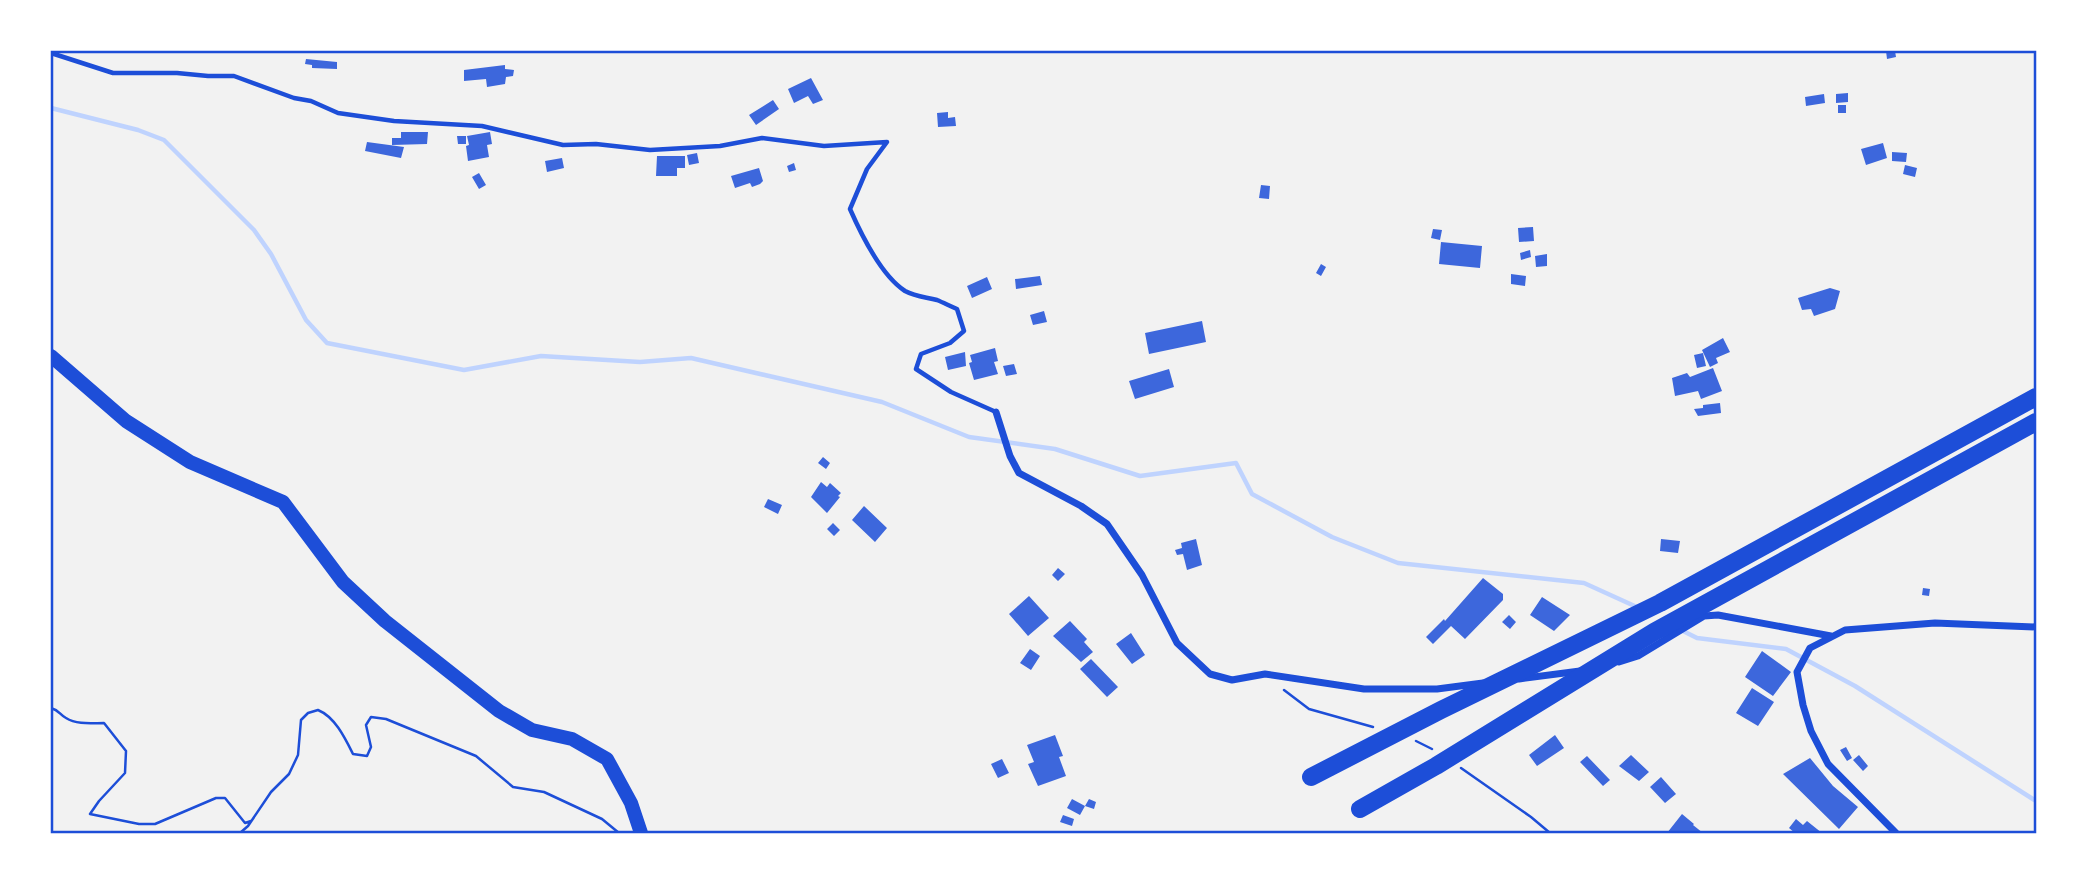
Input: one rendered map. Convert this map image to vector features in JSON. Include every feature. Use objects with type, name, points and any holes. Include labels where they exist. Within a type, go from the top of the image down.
[{"type":"highway","points":[[1311,777],[1648,609],[2036,397]]},
{"type":"highway","points":[[1360,810],[1654,632],[2036,422]]},
{"type":"main road","points":[[51,356],[126,421],[190,462],[283,502],[343,582],[385,621],[499,711],[533,730],[572,739],[607,759],[631,803],[641,833]]},
{"type":"street","points":[[996,412],[1010,456],[1019,473],[1081,506],[1107,524],[1142,575],[1177,643],[1210,674],[1232,680],[1265,674],[1364,689],[1437,689],[1584,671],[1639,656],[1704,616],[1711,615],[1832,636]]},
{"type":"street","points":[[1896,833],[1828,764],[1811,731],[1797,672],[1810,648],[1845,630],[1935,623],[2036,627]]},
{"type":"lane","points":[[51,53],[113,74],[177,72],[234,76],[294,98],[311,101],[338,113],[394,121],[482,126],[563,145],[596,144],[650,150],[720,146],[762,138],[824,146],[887,142],[867,169],[850,209],[859,231],[871,249],[904,290],[920,298],[935,300],[957,309],[964,331],[950,344],[921,354],[916,369],[951,392],[996,412]]},
{"type":"path","points":[[1265,674],[1309,709],[1374,727]]},
{"type":"path","points":[[51,708],[75,721],[104,723],[126,751],[125,773],[90,814],[139,824],[155,824],[216,798],[225,798],[245,823],[251,821]]},
{"type":"path","points":[[240,833],[289,774],[298,755],[301,720],[318,710],[327,713],[353,754],[367,756],[371,747],[366,725],[371,717],[386,719],[476,756],[513,787],[544,792],[602,818],[619,833]]},
{"type":"path","points":[[1413,740],[1436,751]]},
{"type":"path","points":[[1456,765],[1550,833]]},
{"type":"building","points":[[1886,51],[1895,51],[1896,57],[1887,59]]},
{"type":"building","points":[[306,59],[337,62],[337,69],[312,68],[312,65],[305,64]]},
{"type":"building","points":[[505,65],[505,69],[514,70],[513,76],[506,77],[505,84],[487,87],[486,79],[464,81],[464,70]]},
{"type":"building","points":[[811,78],[823,100],[813,104],[808,96],[794,103],[788,89]]},
{"type":"building","points":[[1848,93],[1848,102],[1836,103],[1836,94]]},
{"type":"building","points":[[1824,94],[1825,103],[1806,106],[1805,97]]},
{"type":"building","points":[[773,100],[779,109],[756,125],[749,115]]},
{"type":"building","points":[[1838,105],[1846,105],[1846,113],[1838,113]]},
{"type":"building","points":[[948,112],[948,118],[955,117],[956,126],[938,127],[937,113]]},
{"type":"building","points":[[401,132],[428,132],[427,144],[392,145],[392,138],[401,138]]},
{"type":"building","points":[[490,132],[492,144],[487,145],[489,157],[468,161],[467,136]]},
{"type":"building","points":[[457,136],[466,136],[466,144],[458,144]]},
{"type":"building","points":[[367,142],[404,147],[401,158],[365,151]]},
{"type":"building","points":[[1883,143],[1887,158],[1866,165],[1861,149]]},
{"type":"building","points":[[1892,152],[1907,153],[1906,162],[1892,161]]},
{"type":"building","points":[[697,153],[699,163],[689,165],[687,155]]},
{"type":"building","points":[[657,156],[685,156],[685,168],[677,168],[677,176],[656,176]]},
{"type":"building","points":[[562,158],[564,168],[547,172],[545,161]]},
{"type":"building","points":[[794,163],[796,170],[789,172],[787,166]]},
{"type":"building","points":[[1905,165],[1917,168],[1915,177],[1903,174]]},
{"type":"building","points":[[759,168],[763,181],[760,184],[752,187],[750,183],[735,188],[731,176]]},
{"type":"building","points":[[479,173],[486,185],[479,189],[472,177]]},
{"type":"building","points":[[1261,185],[1270,186],[1269,199],[1259,198]]},
{"type":"building","points":[[1533,227],[1534,241],[1519,242],[1518,228]]},
{"type":"building","points":[[1433,229],[1442,230],[1440,240],[1431,238]]},
{"type":"building","points":[[1441,242],[1482,246],[1480,268],[1439,264]]},
{"type":"building","points":[[1530,250],[1531,257],[1521,260],[1520,253]]},
{"type":"building","points":[[1547,254],[1547,266],[1536,267],[1535,256]]},
{"type":"building","points":[[1321,264],[1326,267],[1321,276],[1316,273]]},
{"type":"building","points":[[1511,274],[1526,276],[1525,286],[1511,284]]},
{"type":"building","points":[[1040,276],[1042,285],[1016,289],[1015,279]]},
{"type":"building","points":[[987,277],[992,289],[972,298],[967,286]]},
{"type":"building","points":[[1830,288],[1840,291],[1835,309],[1814,316],[1811,309],[1802,310],[1798,298]]},
{"type":"building","points":[[1044,311],[1047,322],[1033,325],[1030,315]]},
{"type":"building","points":[[1202,321],[1206,342],[1149,354],[1145,333]]},
{"type":"building","points":[[1723,338],[1730,352],[1716,358],[1718,363],[1710,367],[1702,350]]},
{"type":"building","points":[[995,348],[998,361],[994,362],[998,374],[974,380],[969,363],[972,362],[970,355]]},
{"type":"building","points":[[965,352],[966,366],[948,370],[945,357]]},
{"type":"building","points":[[1703,353],[1706,366],[1697,368],[1694,355]]},
{"type":"building","points":[[1014,364],[1017,374],[1006,376],[1003,366]]},
{"type":"building","points":[[1713,368],[1722,391],[1701,399],[1698,391],[1675,396],[1672,378],[1687,373],[1690,377]]},
{"type":"building","points":[[1169,369],[1174,387],[1135,399],[1129,381]]},
{"type":"building","points":[[1720,403],[1721,413],[1698,416],[1694,409],[1703,408],[1703,405]]},
{"type":"building","points":[[823,457],[830,463],[826,469],[818,463]]},
{"type":"building","points":[[821,482],[827,487],[830,483],[841,493],[827,513],[811,497]]},
{"type":"building","points":[[768,499],[782,505],[778,514],[764,507]]},
{"type":"building","points":[[864,506],[887,528],[875,542],[852,520]]},
{"type":"building","points":[[833,523],[840,530],[834,536],[827,529]]},
{"type":"building","points":[[1196,539],[1202,565],[1187,570],[1183,554],[1177,555],[1175,550],[1182,548],[1181,543]]},
{"type":"building","points":[[1661,539],[1680,541],[1678,553],[1660,551]]},
{"type":"building","points":[[1058,568],[1065,574],[1058,581],[1052,575]]},
{"type":"building","points":[[1483,578],[1503,594],[1503,600],[1465,639],[1451,626],[1433,644],[1426,637],[1444,619],[1445,621]]},
{"type":"building","points":[[1923,588],[1930,589],[1929,596],[1922,595]]},
{"type":"building","points":[[1029,596],[1049,618],[1028,636],[1009,614]]},
{"type":"building","points":[[1542,597],[1570,615],[1554,631],[1530,615]]},
{"type":"building","points":[[1509,615],[1516,622],[1510,629],[1502,622]]},
{"type":"building","points":[[1070,621],[1087,639],[1084,642],[1093,652],[1081,662],[1053,636]]},
{"type":"building","points":[[1131,633],[1145,655],[1132,664],[1116,644]]},
{"type":"building","points":[[1030,649],[1040,656],[1031,670],[1020,663]]},
{"type":"building","points":[[1762,651],[1791,672],[1773,696],[1745,677]]},
{"type":"building","points":[[1091,659],[1118,687],[1107,697],[1080,669]]},
{"type":"building","points":[[1752,688],[1774,702],[1758,726],[1736,713]]},
{"type":"building","points":[[1055,735],[1063,756],[1059,757],[1066,776],[1038,786],[1028,764],[1034,762],[1027,745]]},
{"type":"building","points":[[1555,735],[1564,748],[1537,766],[1529,755]]},
{"type":"building","points":[[1846,747],[1852,758],[1847,761],[1840,750]]},
{"type":"building","points":[[1631,755],[1649,772],[1639,781],[1619,766]]},
{"type":"building","points":[[1859,755],[1868,766],[1863,771],[1853,760]]},
{"type":"building","points":[[1587,756],[1610,780],[1603,786],[1580,762]]},
{"type":"building","points":[[1810,758],[1833,786],[1858,807],[1839,829],[1783,774]]},
{"type":"building","points":[[1002,759],[1009,773],[998,778],[991,764]]},
{"type":"building","points":[[1661,777],[1676,794],[1665,803],[1650,787]]},
{"type":"building","points":[[1072,799],[1085,806],[1080,815],[1067,808]]},
{"type":"building","points":[[1089,799],[1096,802],[1094,809],[1085,806]]},
{"type":"building","points":[[1682,814],[1693,825],[1703,833],[1667,833]]},
{"type":"building","points":[[1063,815],[1074,819],[1072,826],[1060,822]]},
{"type":"building","points":[[1796,819],[1803,825],[1807,821],[1822,833],[1795,833],[1789,828]]},
{"type":"waterway","points":[[51,108],[138,130],[164,140],[254,230],[271,254],[306,320],[327,343],[464,370],[541,356],[640,362],[691,358],[882,402],[969,437],[1055,449],[1140,476],[1236,463],[1252,494],[1332,537],[1398,563],[1584,583],[1639,608]]},
{"type":"waterway","points":[[1681,630],[1697,638],[1786,649],[1855,686],[2036,801]]}]
